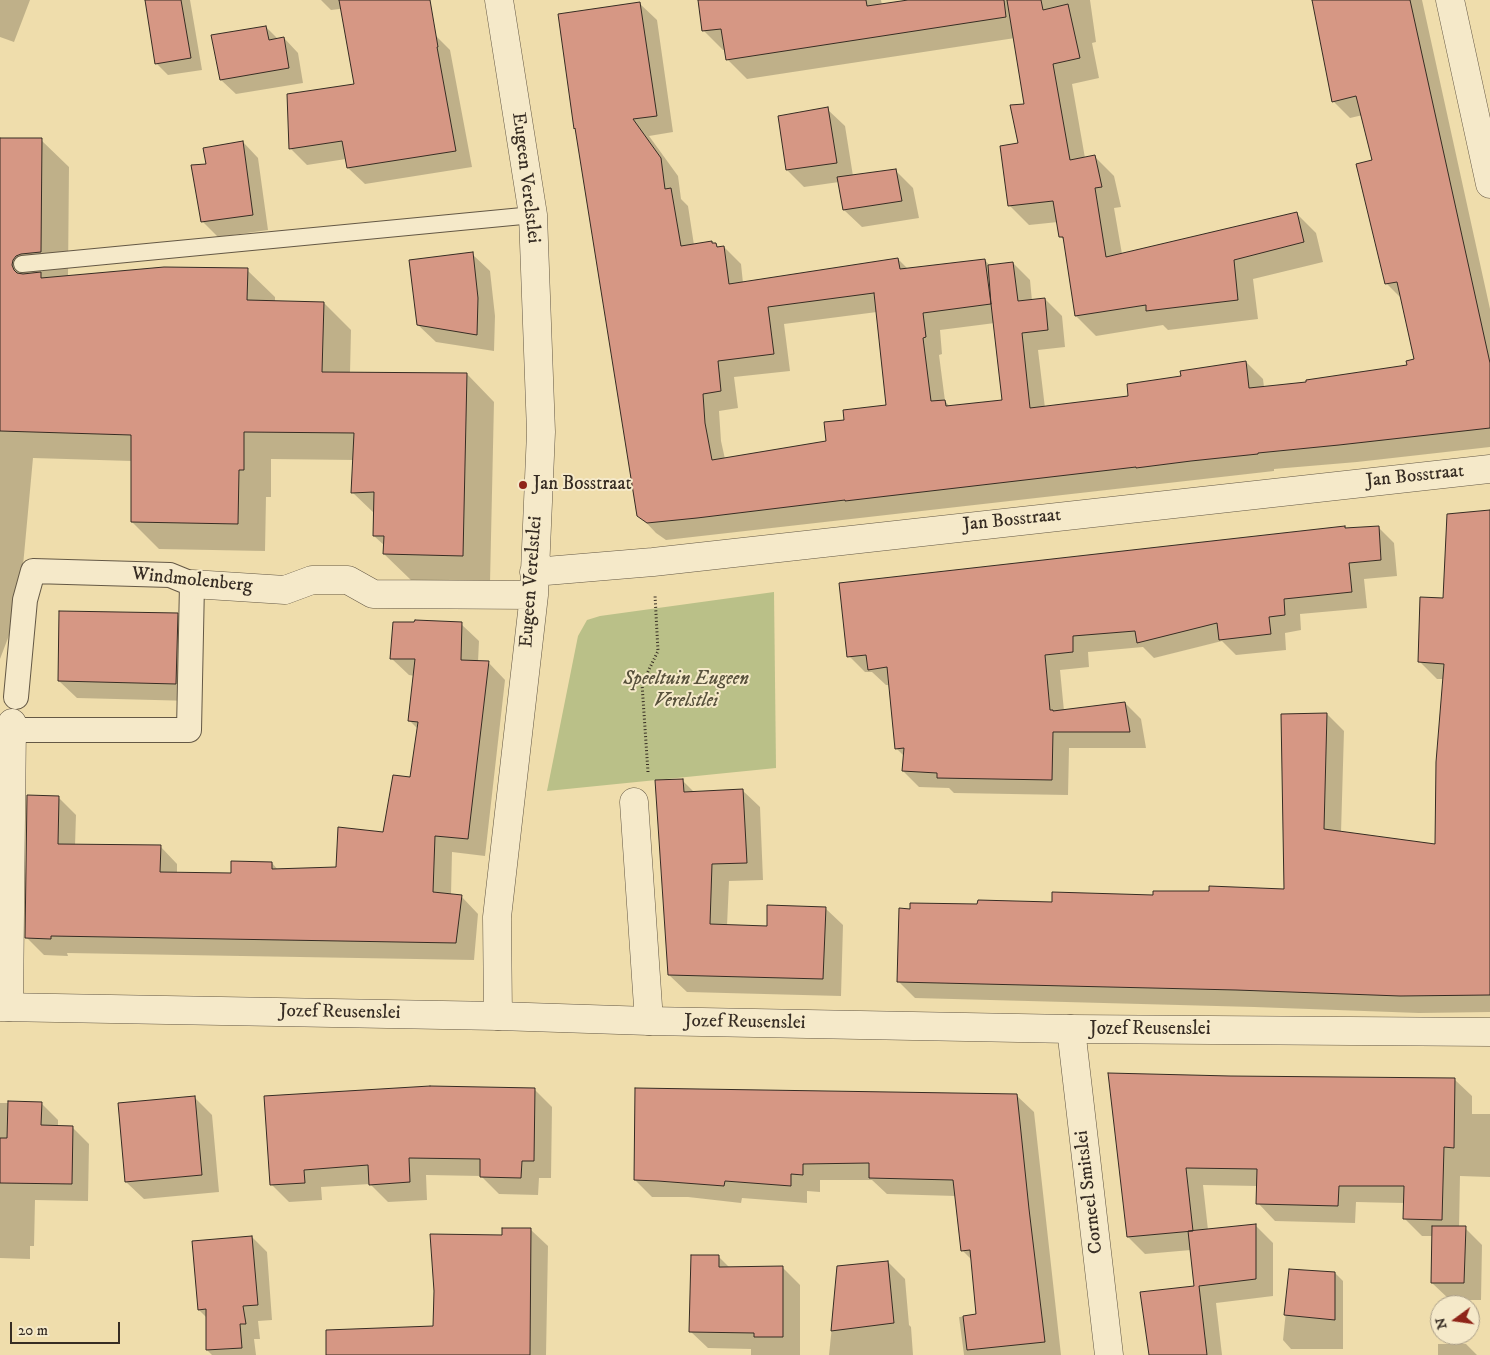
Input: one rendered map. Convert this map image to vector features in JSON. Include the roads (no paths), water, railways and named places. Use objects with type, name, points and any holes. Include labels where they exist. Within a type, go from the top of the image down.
[{"type":"street","name":"Eugeen Verelstlei","points":[[498,1016],[497,917],[534,583],[541,432],[533,215],[499,0]]},
{"type":"street","points":[[1450,0],[1490,184]]},
{"type":"street","name":"Jan Bosstraat","points":[[534,583],[653,562],[1490,469]]},
{"type":"street","name":"Windmolenberg","points":[[4,1007],[6,832],[10,710],[26,600],[33,572],[170,574],[192,584],[285,590],[312,580],[348,580],[373,594],[534,583]]},
{"type":"street","points":[[10,710],[189,730],[192,584]]},
{"type":"street","points":[[634,802],[649,1021]]},
{"type":"street","name":"Jozef Reusenslei","points":[[4,1007],[1071,1029],[1490,1032]]},
{"type":"street","name":"Corneel Smitslei","points":[[1071,1029],[1109,1355]]},
{"type":"lane","points":[[22,264],[533,215]]},
{"type":"place","name":"Jan Bosstraat","points":[[523,485]]},
{"type":"park label","name":"Speeltuin Eugeen Verelstlei","points":[[686,691]]}]
